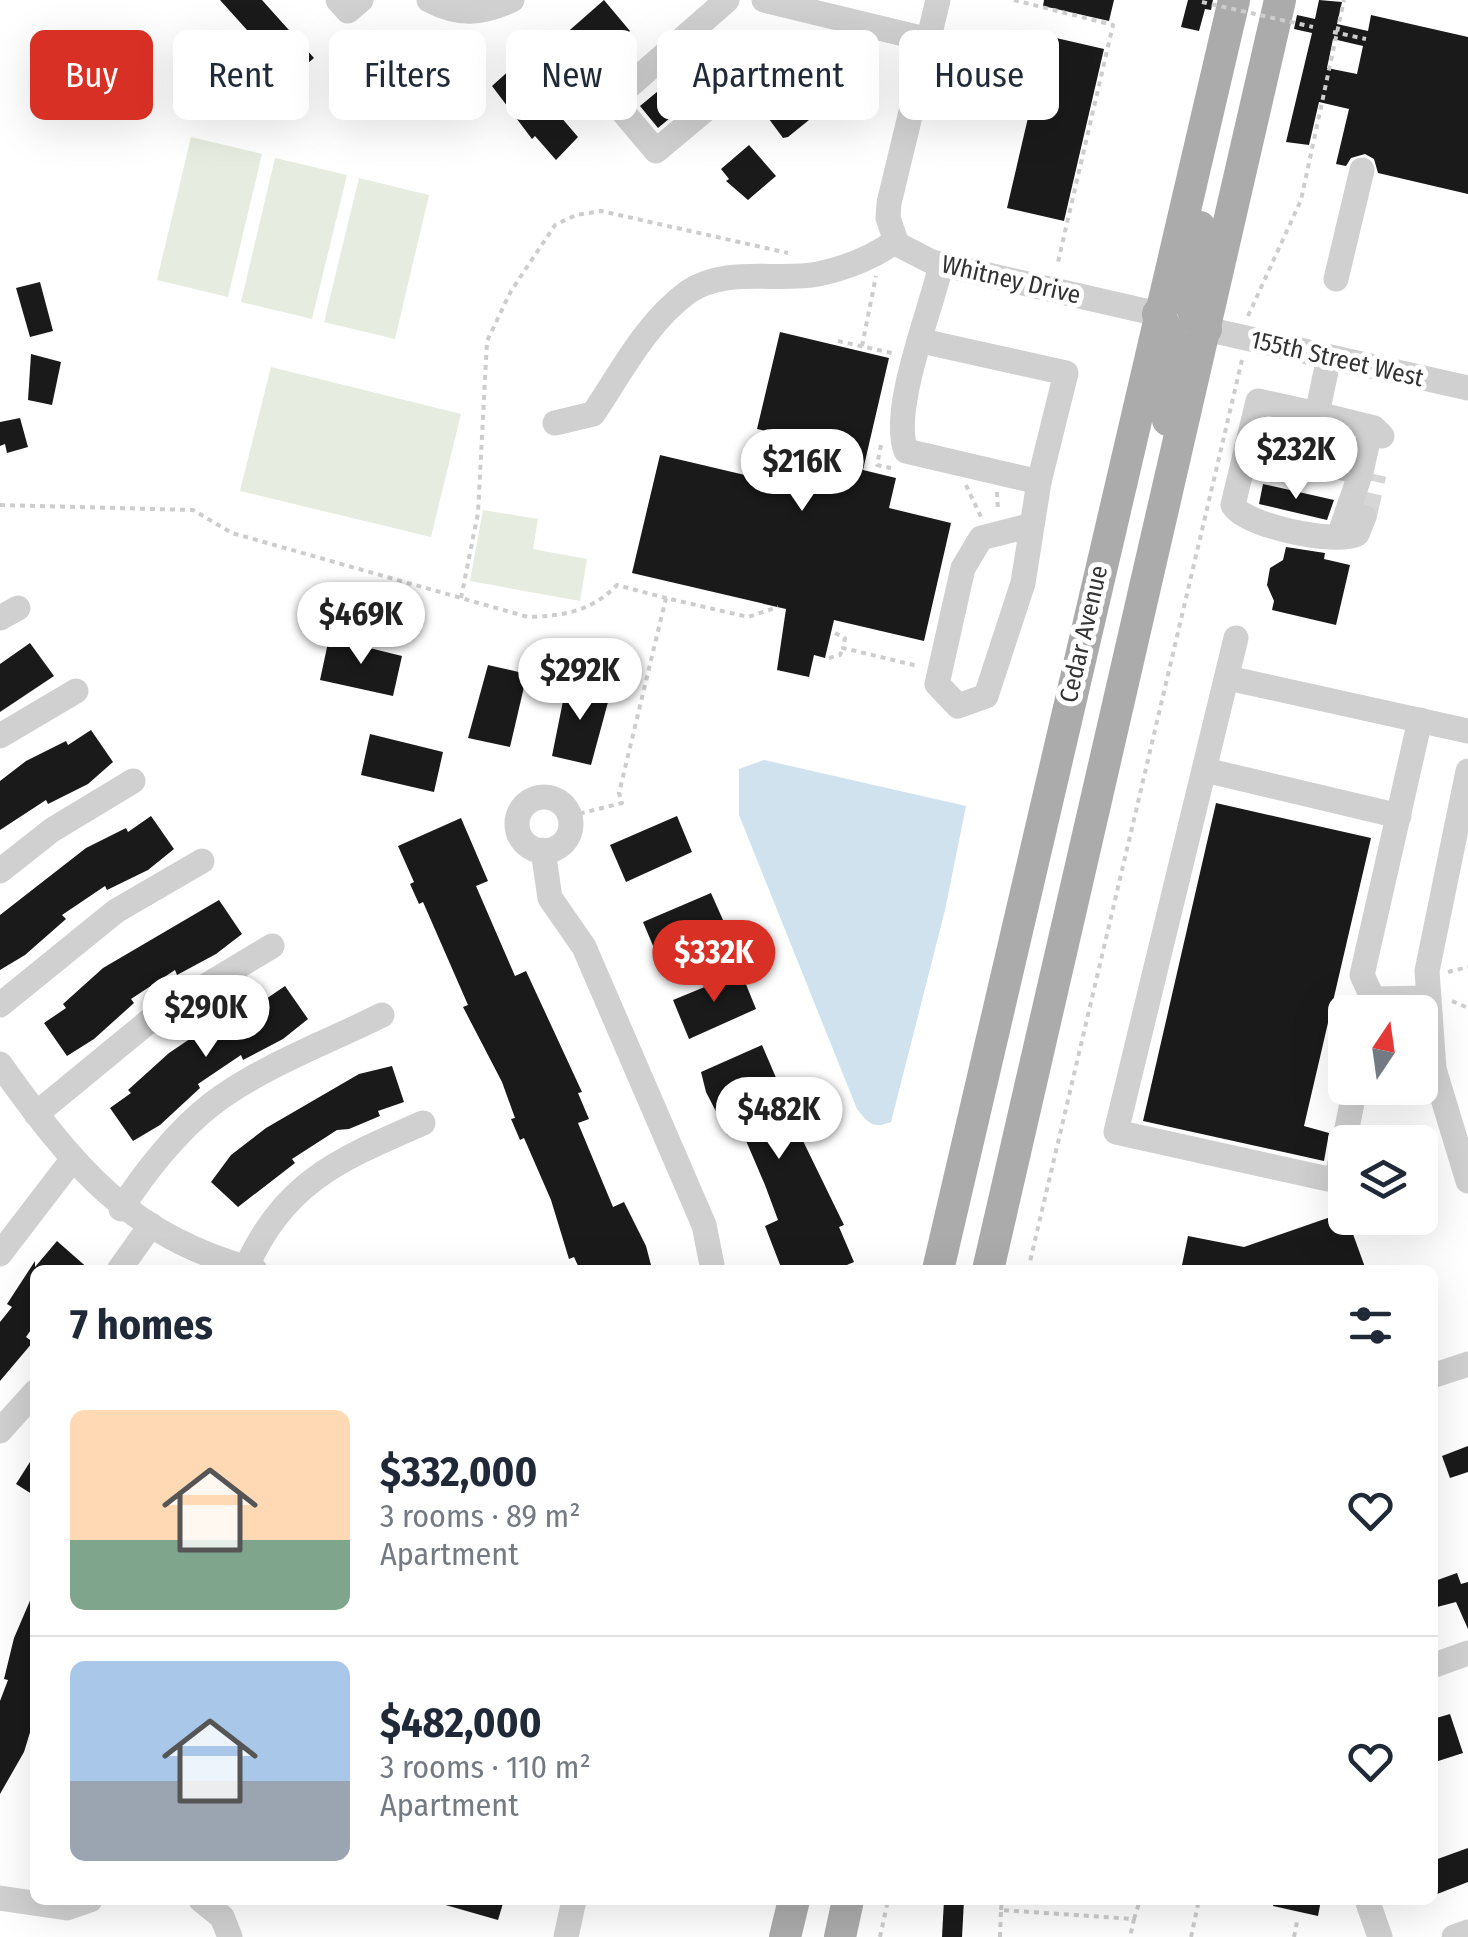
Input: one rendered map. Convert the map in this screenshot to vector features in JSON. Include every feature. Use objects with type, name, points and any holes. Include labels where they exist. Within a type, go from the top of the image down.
[{"type":"main road","name":"Cedar Avenue","points":[[989,1265],[1280,0]]},
{"type":"main road","name":"Cedar Avenue","points":[[939,1265],[1218,68],[1218,1]]},
{"type":"main road","points":[[1206,329],[1193,319],[1189,303],[1200,223],[1230,106],[1218,68]]},
{"type":"main road","points":[[1158,314],[1174,342],[1158,534]]},
{"type":"main road","points":[[786,1937],[793,1905]]},
{"type":"main road","points":[[840,1937],[847,1905]]},
{"type":"street","points":[[338,0],[348,11],[361,0]]},
{"type":"street","points":[[429,0],[470,13],[488,12],[512,0]]},
{"type":"street","points":[[692,30],[726,0]]},
{"type":"street","points":[[764,0],[899,33]]},
{"type":"street","points":[[931,30],[938,0]]},
{"type":"street","points":[[555,423],[594,414],[654,322],[692,289],[766,273],[815,275],[870,259],[896,242],[888,218],[889,203],[909,120]]},
{"type":"street","points":[[1336,279],[1362,170]]},
{"type":"street","name":"Whitney Drive","points":[[896,242],[908,253],[941,264],[1158,314]]},
{"type":"street","points":[[941,264],[912,348],[900,434],[906,451],[1040,482]]},
{"type":"street","name":"155th Street West","points":[[1206,329],[1468,388]]},
{"type":"street","points":[[912,348],[1066,373],[1040,482],[1024,583],[986,696],[958,706],[937,684],[963,568],[981,538],[1032,525]]},
{"type":"street","points":[[1318,414],[1329,357]]},
{"type":"street","points":[[1336,540],[1368,473],[1371,428],[1258,401],[1234,505],[1248,520],[1336,540],[1357,534],[1364,516]]},
{"type":"street","points":[[1247,446],[1368,473]]},
{"type":"street","points":[[1236,638],[1116,1132],[1328,1179],[1338,1173],[1352,1105]]},
{"type":"street","points":[[1228,678],[1468,731]]},
{"type":"street","points":[[0,736],[76,691]]},
{"type":"street","points":[[1368,995],[1362,975],[1420,720]]},
{"type":"street","points":[[1205,770],[1398,816]]},
{"type":"street","points":[[1468,771],[1433,926],[1440,1000],[1438,1089],[1468,1181]]},
{"type":"street","points":[[0,871],[52,830],[133,780]]},
{"type":"street","points":[[538,798],[553,799],[566,807],[570,816],[564,840],[543,850],[527,845],[516,825],[524,806],[538,798]]},
{"type":"street","points":[[543,850],[550,898],[584,947],[704,1225],[712,1265]]},
{"type":"street","points":[[0,1006],[116,911],[202,861]]},
{"type":"street","points":[[36,1114],[154,1016],[272,946]]},
{"type":"street","points":[[122,1208],[136,1186],[210,1106],[262,1074],[382,1015]]},
{"type":"street","points":[[4,1078],[72,1160],[122,1208],[209,1258],[232,1265]]},
{"type":"street","points":[[244,1265],[271,1218],[333,1162],[422,1123]]},
{"type":"street","points":[[0,1254],[72,1160]]},
{"type":"street","points":[[123,1265],[151,1225]]},
{"type":"street","points":[[1438,1374],[1468,1364]]},
{"type":"street","points":[[0,1431],[30,1398]]},
{"type":"street","points":[[1438,1664],[1468,1654]]},
{"type":"street","points":[[0,1898],[30,1902]]},
{"type":"street","points":[[47,1905],[76,1905]]},
{"type":"street","points":[[207,1905],[222,1917],[230,1937]]},
{"type":"street","points":[[566,1937],[573,1905]]},
{"type":"street","points":[[1370,1905],[1380,1937]]},
{"type":"street","points":[[1454,1937],[1468,1932]]},
{"type":"path","points":[[1014,0],[1113,25],[1058,262]]},
{"type":"path","points":[[1029,1265],[1242,362],[1250,308],[1302,200],[1344,0]]},
{"type":"path","points":[[1218,1],[1313,28]]},
{"type":"path","points":[[1334,32],[1366,39]]},
{"type":"path","points":[[461,598],[478,513],[487,341],[527,264],[556,225],[576,215],[601,210],[800,254]]},
{"type":"path","points":[[862,346],[877,271]]},
{"type":"path","points":[[838,341],[912,348]]},
{"type":"path","points":[[966,485],[983,520]]},
{"type":"path","points":[[0,506],[193,510],[232,533],[528,617],[559,616],[600,604],[617,585],[748,617],[778,607]]},
{"type":"path","points":[[570,816],[622,803],[619,793],[666,598]]},
{"type":"path","points":[[829,658],[840,656],[844,648],[845,638],[835,633]]},
{"type":"path","points":[[844,648],[928,668]]},
{"type":"path","points":[[1440,1000],[1468,1008]]},
{"type":"path","points":[[880,1937],[887,1905]]},
{"type":"path","points":[[1000,1937],[1002,1905]]},
{"type":"path","points":[[1130,1937],[1138,1905]]},
{"type":"path","points":[[1191,1937],[1199,1905]]},
{"type":"path","points":[[1001,1910],[1134,1919]]},
{"type":"path","points":[[1294,1937],[1297,1922]]},
{"type":"shaded area","points":[[191,137],[262,154],[228,297],[157,280]]},
{"type":"shaded area","points":[[275,158],[347,175],[312,319],[241,302]]},
{"type":"shaded area","points":[[359,178],[429,195],[395,339],[324,322]]},
{"type":"shaded area","points":[[271,367],[461,414],[431,537],[240,491]]},
{"type":"shaded area","points":[[483,510],[538,519],[533,549],[587,559],[580,601],[470,581]]},
{"type":"water","points":[[764,760],[966,806],[945,910],[891,1122],[872,1124],[857,1109],[739,815],[739,769]]},
{"type":"building","points":[[220,0],[262,0],[289,30],[247,30]]},
{"type":"building","points":[[604,0],[629,30],[570,30]]},
{"type":"building","points":[[1044,0],[1114,0],[1109,21],[1043,6]]},
{"type":"building","points":[[1188,0],[1213,0],[1211,10],[1205,9],[1199,31],[1181,27]]},
{"type":"building","points":[[1319,0],[1342,2],[1337,24],[1368,31],[1371,15],[1468,37],[1468,194],[1378,173],[1374,159],[1365,154],[1351,158],[1346,166],[1336,164],[1349,109],[1319,102],[1309,145],[1286,142],[1312,33],[1294,29],[1297,15],[1315,19]],"holes":[[[1333,39],[1363,46],[1357,74],[1327,68]]]},
{"type":"building","points":[[1059,39],[1104,49],[1064,221],[1007,208],[1027,120],[1059,120]]},
{"type":"building","points":[[506,73],[506,105],[492,86]]},
{"type":"building","points":[[657,92],[657,120],[668,120],[658,128],[640,106]]},
{"type":"building","points":[[518,120],[563,120],[578,137],[556,160],[535,136],[532,139]]},
{"type":"building","points":[[770,120],[809,120],[788,137],[783,138]]},
{"type":"building","points":[[749,145],[776,176],[748,200],[726,181],[729,179],[721,169]]},
{"type":"building","points":[[40,282],[53,331],[30,337],[16,288]]},
{"type":"building","points":[[780,332],[889,358],[863,470],[896,478],[889,508],[951,523],[924,641],[834,620],[825,658],[814,655],[809,677],[777,670],[786,609],[632,573],[660,455],[766,480],[771,462],[785,466],[792,437],[757,429]]},
{"type":"building","points":[[31,354],[61,362],[52,405],[28,400]]},
{"type":"building","points":[[20,418],[28,447],[7,453],[5,444],[0,446],[0,422]]},
{"type":"building","points":[[1270,420],[1352,439],[1349,453],[1267,435]]},
{"type":"building","points":[[1263,484],[1334,500],[1327,520],[1259,504]]},
{"type":"building","points":[[1286,547],[1325,553],[1324,559],[1350,565],[1336,625],[1272,610],[1274,601],[1267,585],[1270,568],[1283,560]]},
{"type":"building","points":[[329,638],[402,656],[393,696],[320,680]]},
{"type":"building","points":[[30,643],[54,676],[0,712],[0,664]]},
{"type":"building","points":[[488,665],[527,674],[510,747],[468,738]]},
{"type":"building","points":[[567,681],[611,691],[591,765],[552,756]]},
{"type":"building","points":[[91,730],[113,762],[88,784],[48,804],[46,800],[0,830],[0,781],[26,761],[66,741],[68,745]]},
{"type":"building","points":[[370,734],[443,752],[434,792],[361,775]]},
{"type":"building","points":[[1216,803],[1371,838],[1334,995],[1328,995],[1328,1023],[1304,1126],[1328,1133],[1324,1161],[1143,1121]]},
{"type":"building","points":[[151,816],[174,849],[148,870],[107,890],[105,886],[62,915],[66,919],[25,955],[0,970],[0,915],[86,848],[126,828],[128,832]]},
{"type":"building","points":[[677,816],[692,852],[626,882],[610,845]]},
{"type":"building","points":[[461,818],[488,881],[476,886],[515,976],[526,971],[582,1092],[578,1093],[589,1119],[578,1123],[613,1207],[624,1202],[651,1265],[578,1265],[574,1257],[569,1259],[551,1200],[524,1138],[520,1140],[502,1082],[463,1007],[468,1005],[423,902],[419,904],[410,884],[414,882],[398,846]]},
{"type":"building","points":[[711,893],[727,929],[659,960],[643,922]]},
{"type":"building","points":[[219,900],[242,934],[216,954],[177,975],[175,970],[131,999],[134,1003],[94,1039],[67,1056],[44,1023],[66,1008],[63,1004],[103,968]]},
{"type":"building","points":[[741,972],[756,1009],[689,1039],[673,1000]]},
{"type":"building","points":[[285,986],[308,1019],[283,1039],[243,1060],[241,1055],[198,1084],[200,1088],[160,1125],[133,1141],[110,1108],[131,1093],[128,1090],[169,1053],[221,1018],[261,997],[263,1001]]},
{"type":"building","points":[[762,1045],[777,1080],[782,1078],[804,1143],[844,1225],[839,1227],[854,1262],[780,1265],[765,1226],[778,1220],[765,1185],[741,1129],[728,1135],[706,1092],[701,1072]]},
{"type":"building","points":[[392,1066],[404,1102],[378,1111],[380,1116],[349,1129],[337,1130],[292,1159],[295,1163],[238,1207],[211,1182],[231,1155],[266,1128],[359,1074]]},
{"type":"building","points":[[1328,1218],[1328,1235],[1353,1235],[1364,1265],[1182,1265],[1188,1236],[1244,1247]]},
{"type":"building","points":[[57,1241],[84,1265],[37,1265]]},
{"type":"building","points":[[30,1269],[30,1331],[26,1337],[30,1346],[0,1381],[0,1322],[12,1307],[7,1304]]},
{"type":"building","points":[[1468,1446],[1468,1472],[1450,1478],[1442,1456]]},
{"type":"building","points":[[30,1462],[30,1493],[16,1484]]},
{"type":"building","points":[[1457,1573],[1461,1584],[1468,1582],[1468,1629],[1456,1602],[1438,1607],[1438,1580]]},
{"type":"building","points":[[30,1601],[30,1732],[24,1752],[0,1794],[0,1701],[8,1680],[4,1679],[14,1638]]},
{"type":"building","points":[[1450,1714],[1463,1753],[1438,1761],[1438,1718]]},
{"type":"building","points":[[1468,1848],[1468,1882],[1438,1894],[1438,1859]]},
{"type":"building","points":[[446,1905],[502,1905],[498,1920]]},
{"type":"building","points":[[944,1905],[964,1905],[962,1937],[942,1937]]},
{"type":"building","points":[[1273,1905],[1320,1905],[1318,1916]]},
{"type":"tunnel","points":[[1364,517],[1374,474]]}]
